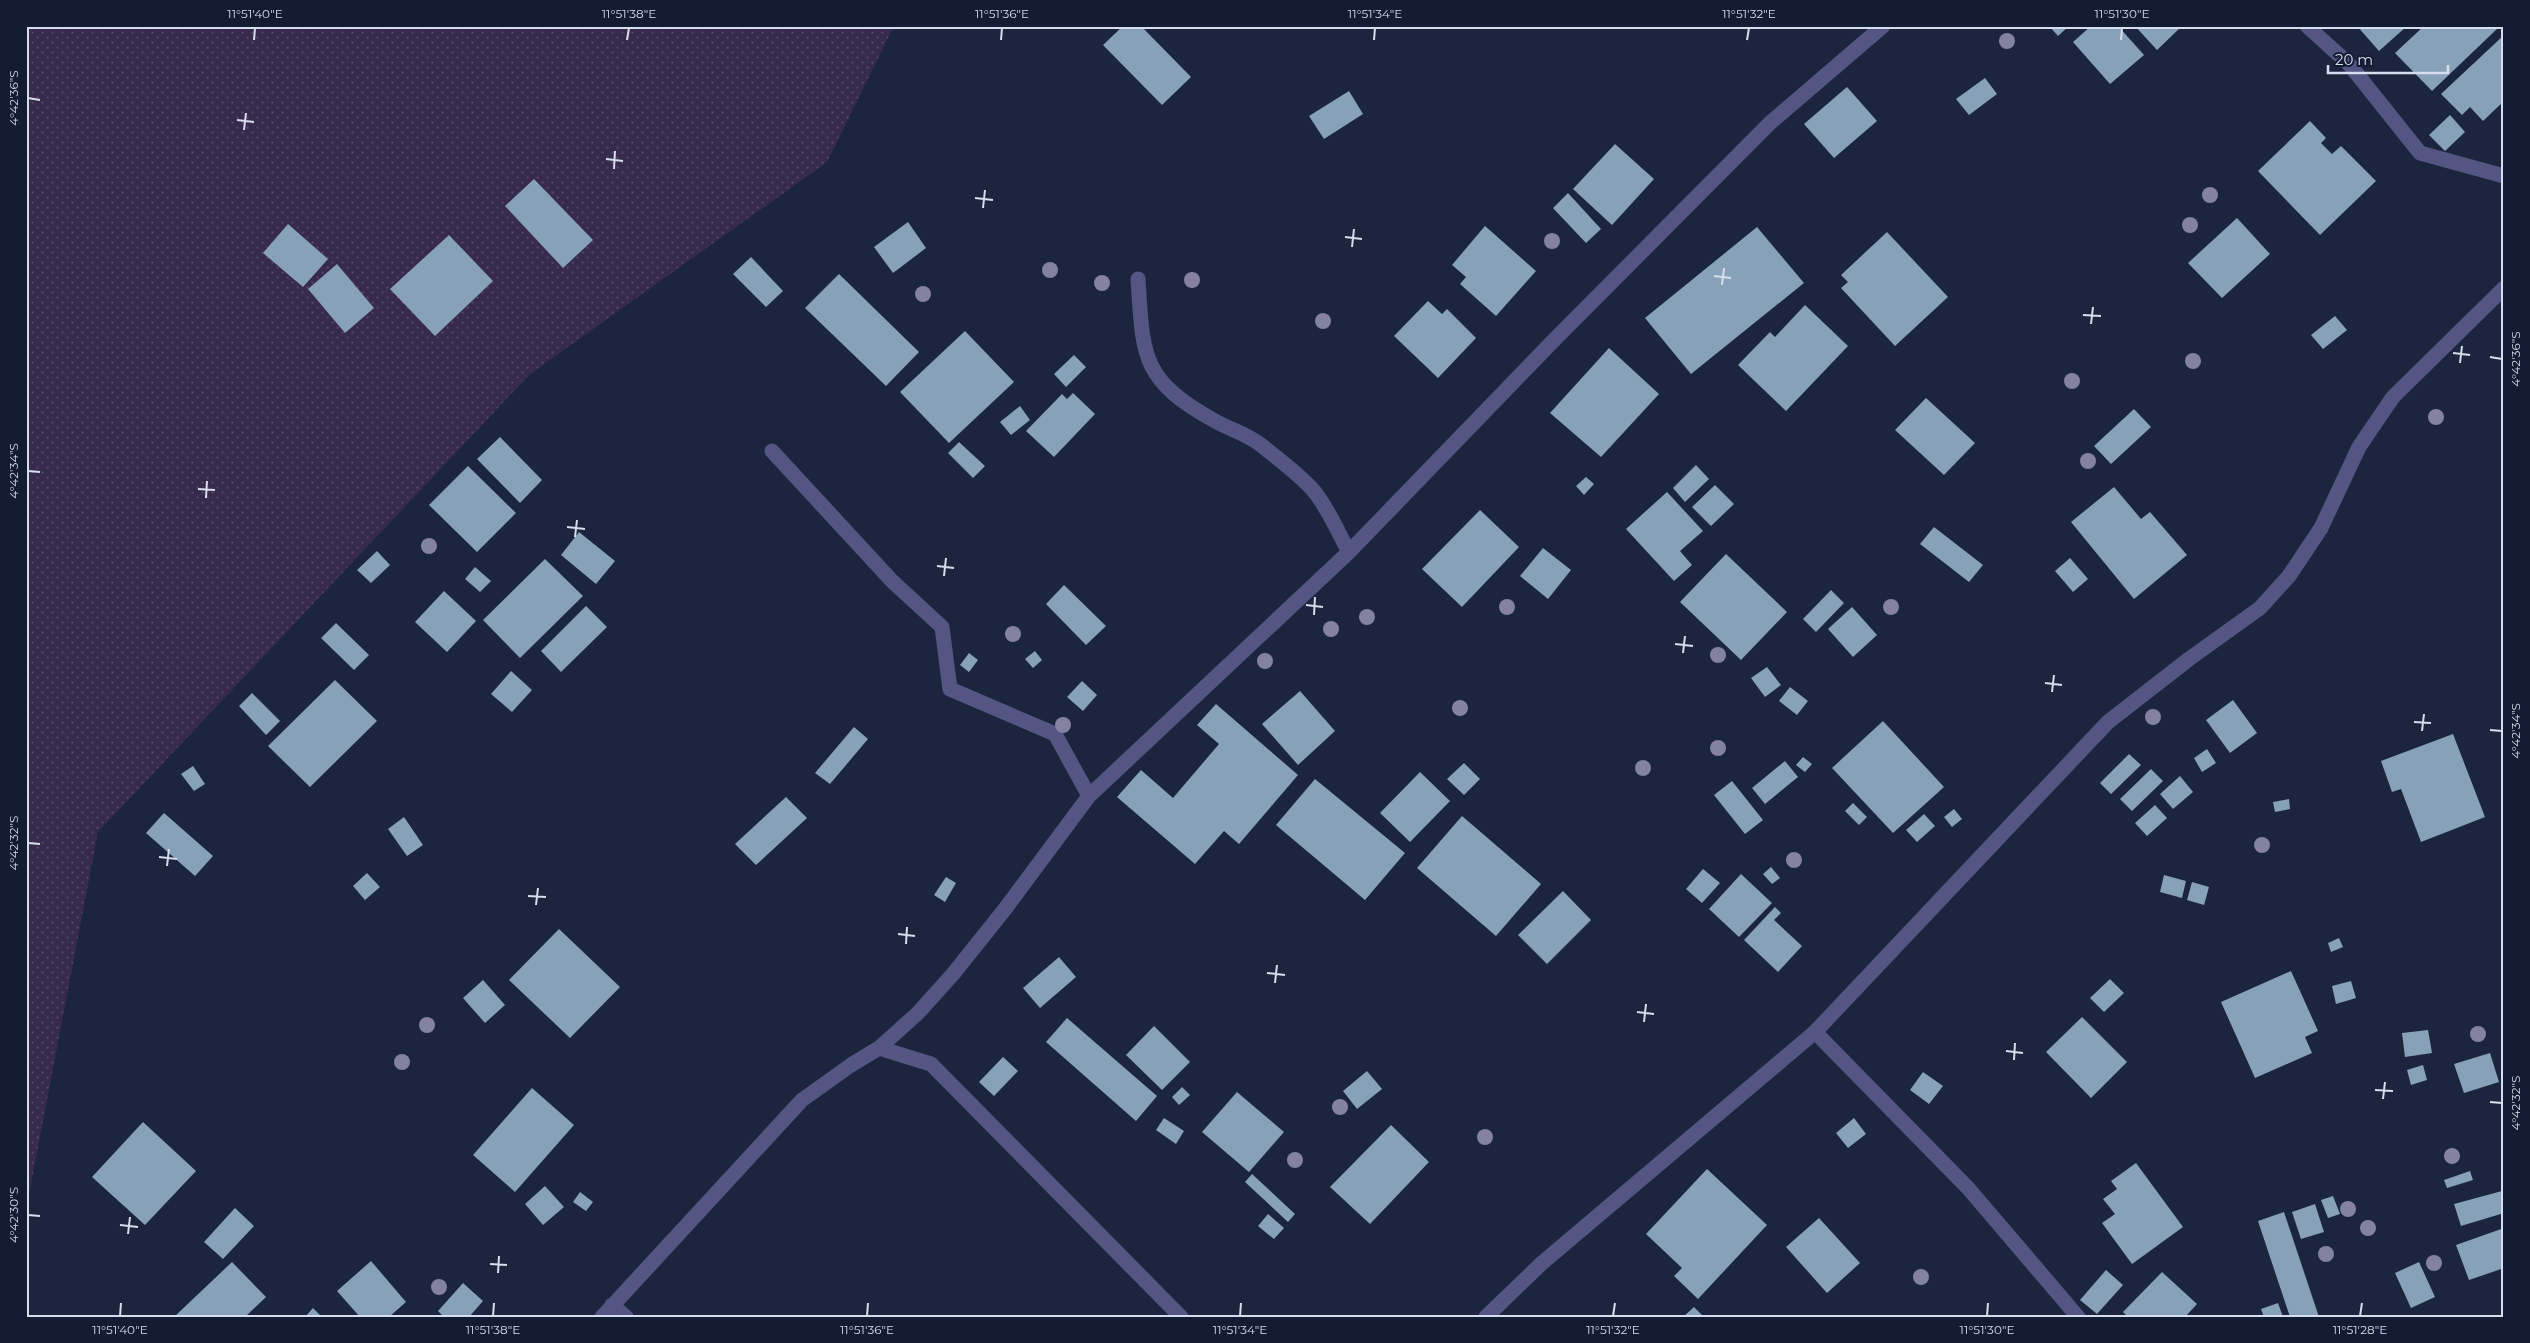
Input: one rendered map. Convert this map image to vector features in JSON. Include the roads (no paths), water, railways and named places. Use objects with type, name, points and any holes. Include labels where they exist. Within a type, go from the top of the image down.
[{"type":"street","points":[[626,1317],[607,1311],[802,1100],[851,1065],[879,1048],[901,1030],[953,974],[1088,796],[1349,552],[1556,338],[1770,124],[1883,26]]},
{"type":"street","points":[[2307,26],[2348,64],[2420,153],[2504,176]]},
{"type":"street","points":[[1138,279],[1142,338],[1148,361],[1164,386],[1187,406],[1218,423],[1242,432],[1262,446],[1314,490],[1349,552]]},
{"type":"street","points":[[1486,1317],[1542,1263],[1815,1032],[2108,722],[2189,659],[2260,608],[2289,576],[2320,528],[2359,447],[2393,397],[2504,288]]},
{"type":"street","points":[[772,451],[892,581],[942,627],[950,689],[1055,734],[1088,796]]},
{"type":"street","points":[[1815,1032],[1968,1188],[2078,1317]]},
{"type":"street","points":[[879,1048],[931,1064],[1181,1317]]}]
